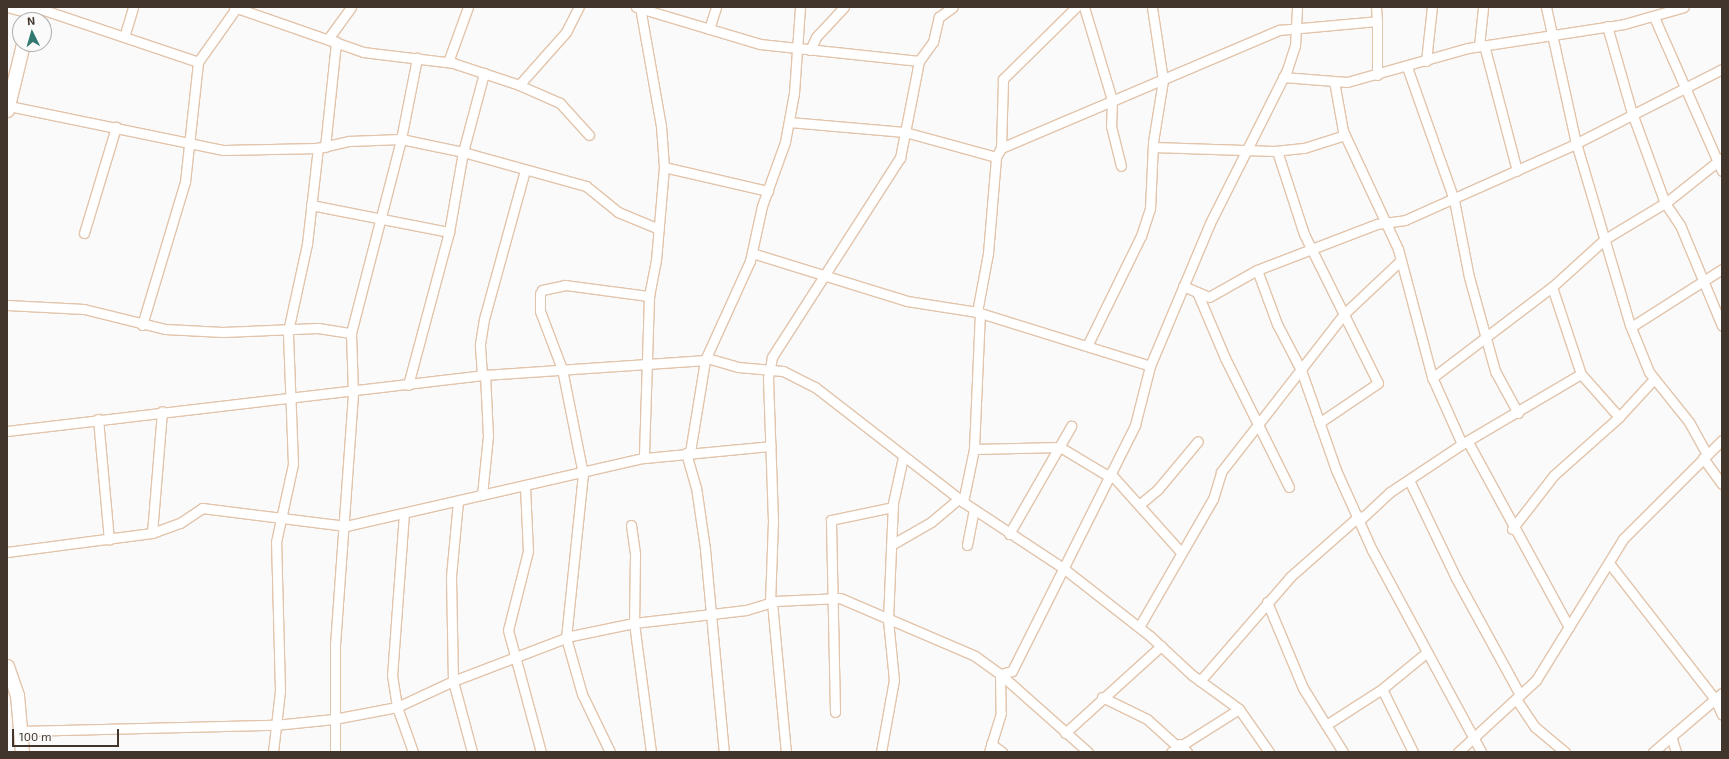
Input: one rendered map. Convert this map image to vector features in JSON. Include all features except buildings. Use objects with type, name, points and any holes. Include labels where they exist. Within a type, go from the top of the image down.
[{"type":"highway","points":[[8,108],[21,52]]},
{"type":"highway","points":[[8,669],[17,695],[22,752]]},
{"type":"street","points":[[7,7],[30,12]]},
{"type":"street","points":[[124,37],[133,7]]},
{"type":"street","points":[[142,325],[185,182],[187,142],[198,62],[236,7],[363,52],[448,62],[518,84],[560,103],[589,135]]},
{"type":"street","points":[[273,752],[280,691],[276,558],[280,518],[293,464],[288,331],[307,244],[311,205],[322,148],[332,41],[351,7]]},
{"type":"street","points":[[448,62],[468,7]]},
{"type":"street","points":[[518,84],[566,32],[579,7]]},
{"type":"street","points":[[709,29],[716,7]]},
{"type":"street","points":[[724,752],[708,614],[705,549],[696,487],[688,452],[706,359],[752,253],[768,191],[789,122],[799,49],[800,7]]},
{"type":"street","points":[[810,50],[816,37],[844,7]]},
{"type":"street","points":[[786,752],[771,602],[773,521],[770,446],[770,369],[772,357],[824,272],[900,158],[919,61],[933,42],[939,17],[953,7]]},
{"type":"street","points":[[891,545],[931,522],[961,500],[974,449],[979,312],[988,253],[996,156],[1000,148],[1003,79],[1076,7]]},
{"type":"street","points":[[1084,7],[1112,100],[1111,126],[1121,166]]},
{"type":"street","points":[[1088,346],[1148,216],[1153,147],[1163,80],[1152,7]]},
{"type":"street","points":[[1000,674],[1012,671],[1109,474],[1135,425],[1150,366],[1210,223],[1283,77],[1296,46],[1298,27],[1297,7]]},
{"type":"street","points":[[1376,7],[1377,75]]},
{"type":"street","points":[[1426,61],[1432,7]]},
{"type":"street","points":[[1483,7],[1481,45],[1517,171]]},
{"type":"street","points":[[1546,7],[1555,33],[1576,143],[1631,327],[1654,379],[1689,422],[1705,456],[1722,484]]},
{"type":"street","points":[[1283,77],[1334,81],[1377,75],[1481,45],[1607,26],[1654,17],[1684,7]]},
{"type":"street","points":[[644,458],[649,296],[659,229],[664,167],[661,126],[638,8],[760,44],[919,61]]},
{"type":"street","points":[[1654,17],[1688,87],[1720,159],[1722,171]]},
{"type":"street","points":[[52,18],[124,37],[198,62]]},
{"type":"street","points":[[1000,148],[1163,80],[1253,39],[1298,27],[1377,21]]},
{"type":"street","points":[[1607,26],[1632,113],[1665,203],[1680,226],[1702,284],[1722,326]]},
{"type":"street","points":[[335,752],[334,645],[346,526],[353,392],[351,333],[401,139],[417,58]]},
{"type":"street","points":[[1407,67],[1454,200],[1495,371],[1518,414]]},
{"type":"street","points":[[1184,286],[1209,297],[1257,270],[1377,224],[1388,223],[1454,200],[1576,143],[1632,113],[1688,87],[1722,69]]},
{"type":"street","points":[[408,385],[449,232],[463,152],[484,73]]},
{"type":"street","points":[[1334,81],[1335,100],[1345,135],[1388,223],[1432,378],[1465,443],[1512,529],[1569,627]]},
{"type":"street","points":[[8,108],[116,127],[224,150],[322,148],[348,141],[401,139],[463,152],[586,186],[618,212],[642,225],[659,229]]},
{"type":"street","points":[[789,122],[905,132],[996,156]]},
{"type":"street","points":[[84,233],[116,127]]},
{"type":"street","points":[[1153,147],[1246,152],[1277,151],[1304,148],[1345,135]]},
{"type":"street","points":[[1277,151],[1289,194],[1313,248],[1378,383],[1319,423]]},
{"type":"street","points":[[1432,378],[1487,339],[1552,287],[1605,239],[1665,203],[1720,159]]},
{"type":"street","points":[[664,167],[768,191]]},
{"type":"street","points":[[482,495],[488,436],[484,375],[480,344],[484,319],[525,170]]},
{"type":"street","points":[[311,205],[449,232]]},
{"type":"street","points":[[752,253],[824,272],[908,301],[979,312],[1150,366]]},
{"type":"street","points":[[1139,627],[1180,551],[1213,499],[1221,472],[1345,313],[1400,261]]},
{"type":"street","points":[[1631,327],[1702,284],[1722,268]]},
{"type":"street","points":[[1257,270],[1277,324],[1301,370],[1336,470],[1360,517],[1372,550],[1472,739],[1481,752]]},
{"type":"street","points":[[610,752],[582,694],[566,638],[583,474],[562,369],[540,311],[542,290],[565,285],[595,286],[649,296]]},
{"type":"street","points":[[1552,287],[1581,374],[1619,417]]},
{"type":"street","points":[[1197,292],[1257,427],[1289,487]]},
{"type":"street","points":[[7,305],[84,309],[142,325],[223,332],[288,331],[318,328],[351,333]]},
{"type":"street","points":[[7,431],[162,411],[353,392],[484,375],[562,369],[647,366],[706,359],[738,367],[783,371],[815,387],[903,457],[974,510],[1063,568],[1139,627],[1200,680],[1239,709],[1269,752]]},
{"type":"street","points":[[1200,680],[1290,577],[1360,517],[1408,480],[1465,443],[1518,414],[1581,374]]},
{"type":"street","points":[[1512,529],[1554,475],[1619,417],[1654,379]]},
{"type":"street","points":[[152,533],[162,411]]},
{"type":"street","points":[[98,419],[109,540]]},
{"type":"street","points":[[1009,534],[1060,448],[1071,426]]},
{"type":"street","points":[[1458,752],[1536,680],[1623,539],[1722,440]]},
{"type":"street","points":[[1139,505],[1158,489],[1198,441]]},
{"type":"street","points":[[7,552],[109,540],[152,533],[180,523],[202,508],[346,526],[458,500],[583,474],[644,458],[688,452],[770,446]]},
{"type":"street","points":[[974,449],[1060,448],[1109,474],[1180,551]]},
{"type":"street","points":[[881,752],[894,680],[888,620],[891,545],[893,507],[903,457]]},
{"type":"street","points":[[1408,480],[1535,728],[1565,752]]},
{"type":"street","points":[[525,486],[528,551],[508,630],[541,752]]},
{"type":"street","points":[[458,500],[452,577],[453,681],[472,752]]},
{"type":"street","points":[[835,712],[835,598],[831,520],[893,507]]},
{"type":"street","points":[[967,545],[974,510]]},
{"type":"street","points":[[404,513],[393,652],[397,707],[413,752]]},
{"type":"street","points":[[630,525],[635,555],[634,623],[651,752]]},
{"type":"street","points":[[1609,563],[1718,696],[1722,715]]},
{"type":"street","points":[[21,731],[275,726],[334,719],[397,707],[453,681],[566,638],[634,623],[746,610],[771,602],[835,598],[975,656],[1000,674],[1088,752]]},
{"type":"street","points":[[1267,602],[1303,688],[1343,752]]},
{"type":"street","points":[[1065,733],[1102,697],[1161,646]]},
{"type":"street","points":[[1326,724],[1382,689],[1427,652]]},
{"type":"street","points":[[1000,674],[1001,713],[990,748],[1002,752]]},
{"type":"street","points":[[1382,689],[1413,752]]},
{"type":"street","points":[[1654,752],[1672,739],[1718,696]]},
{"type":"street","points":[[1102,697],[1147,719],[1176,748],[1187,752]]},
{"type":"street","points":[[1176,748],[1239,709]]},
{"type":"street","points":[[1672,739],[1676,752]]}]
